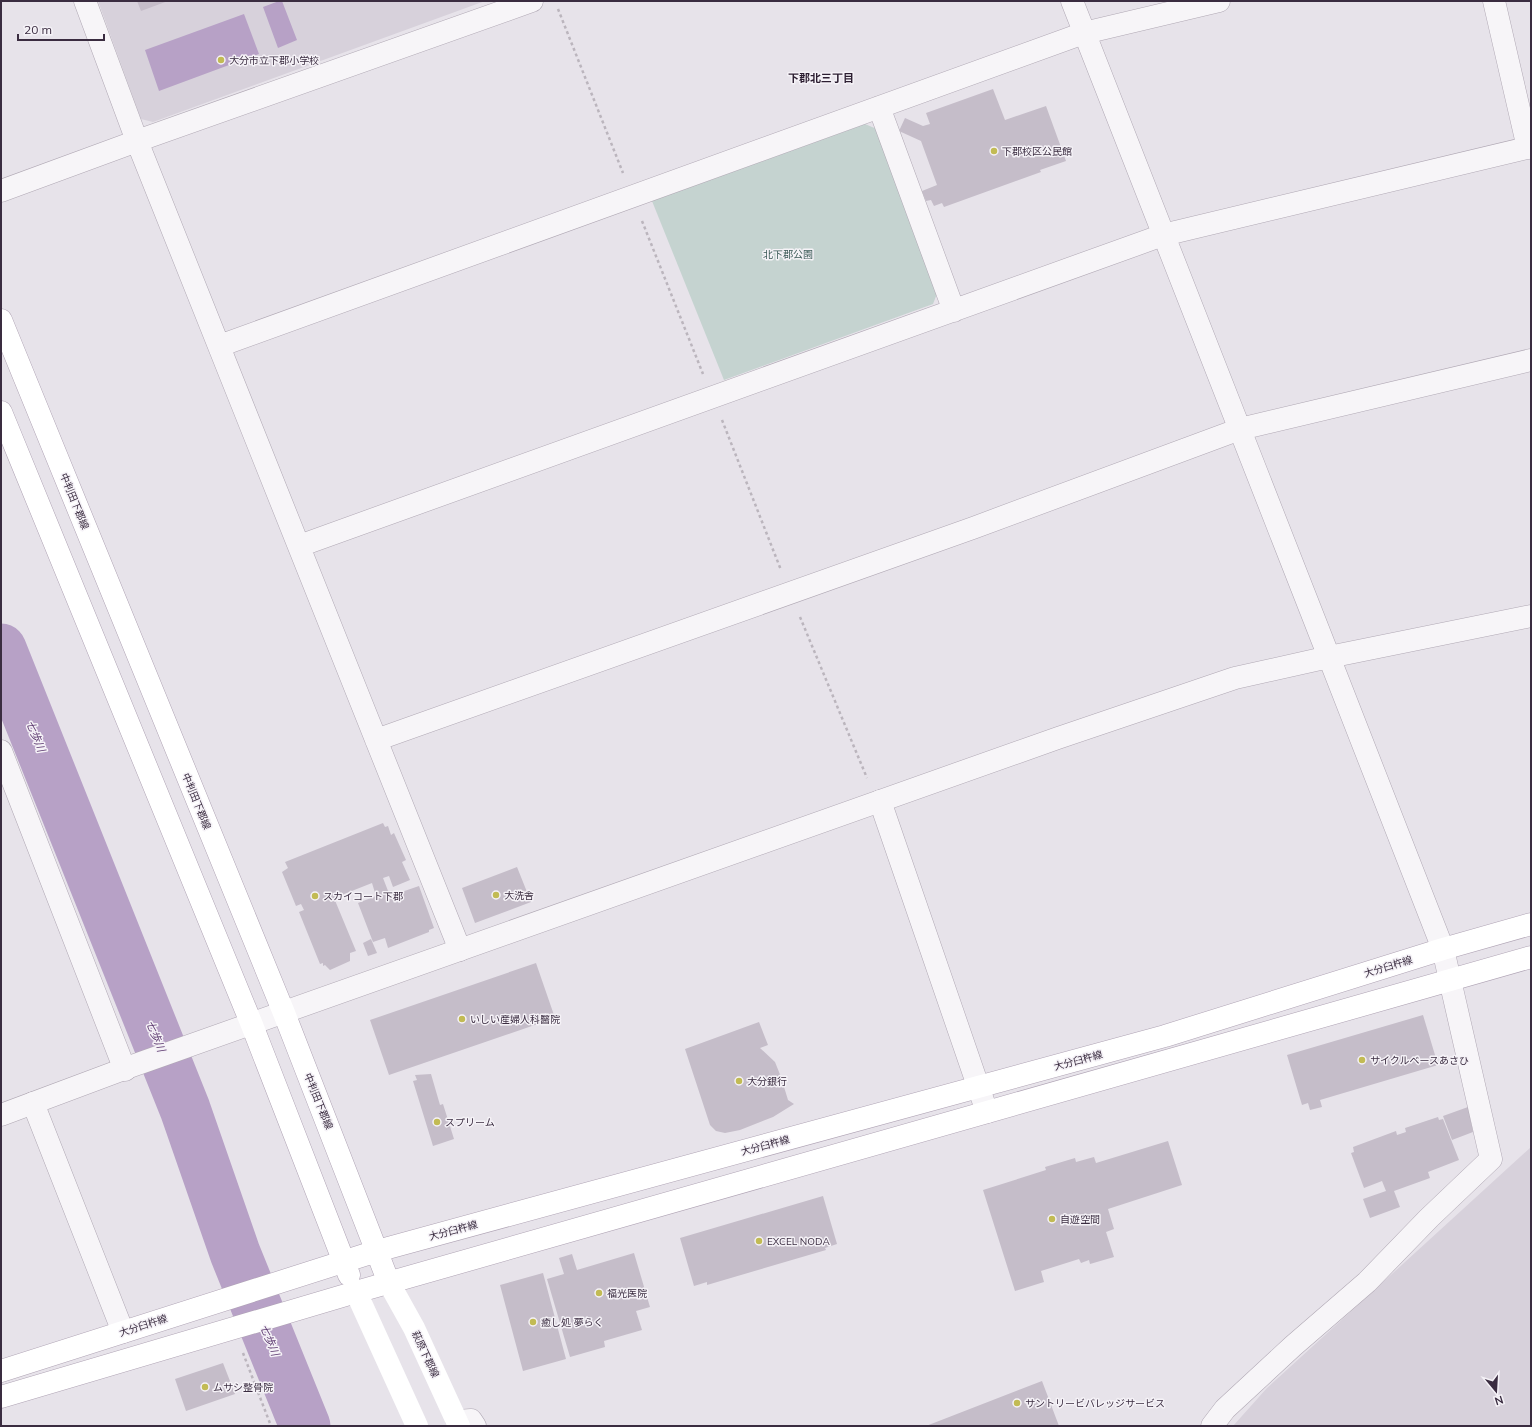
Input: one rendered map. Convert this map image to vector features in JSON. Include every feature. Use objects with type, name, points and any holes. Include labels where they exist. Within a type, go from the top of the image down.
[{"type":"main road","name":"中判田下郡線","points":[[1,320],[284,1013],[389,1283]]},
{"type":"main road","points":[[1,412],[252,1024],[356,1292],[417,1426]]},
{"type":"main road","name":"大分臼杵線","points":[[1,1371],[377,1251],[1165,1036],[1443,949],[1531,924]]},
{"type":"main road","points":[[1,1397],[356,1292],[1531,957]]},
{"type":"main road","name":"萩原下郡線","points":[[389,1283],[464,1424]]},
{"type":"street","points":[[85,1],[137,141],[460,950]]},
{"type":"street","points":[[1,191],[137,141],[532,1]]},
{"type":"street","points":[[1072,1],[1443,949],[1491,1159],[1367,1282],[1293,1346],[1225,1409],[1212,1426]]},
{"type":"street","points":[[219,346],[1084,33],[1219,1]]},
{"type":"street","points":[[299,546],[1163,235],[1529,147],[1494,1]]},
{"type":"street","points":[[879,107],[954,311]]},
{"type":"street","points":[[376,740],[973,528],[1240,429],[1531,360]]},
{"type":"street","points":[[1,1115],[190,1046],[880,801],[1058,738],[1235,678],[1329,657],[1531,616]]},
{"type":"street","points":[[1,751],[129,1068]]},
{"type":"street","points":[[880,801],[987,1112]]},
{"type":"street","points":[[33,1103],[123,1332]]},
{"type":"path","points":[[557,8],[624,176]]},
{"type":"path","points":[[642,220],[705,379]]},
{"type":"path","points":[[720,416],[783,574]]},
{"type":"path","points":[[799,614],[868,781],[880,801]]},
{"type":"path","points":[[242,1350],[271,1426]]},
{"type":"shaded area","name":"大分市立下郡小学校","points":[[98,1],[485,1],[153,122],[141,119]]},
{"type":"shaded area","points":[[282,1],[297,40],[278,48],[263,7]]},
{"type":"shaded area","points":[[244,14],[259,54],[159,91],[145,50]]},
{"type":"shaded area","points":[[1531,1147],[1531,1426],[1233,1426],[1267,1388]]},
{"type":"green space","name":"北下郡公園","points":[[865,124],[879,130],[938,291],[933,304],[724,380],[652,201]]},
{"type":"building","points":[[137,1],[168,1],[141,11]]},
{"type":"building","name":"下郡校区公民館","points":[[993,89],[1005,120],[1046,106],[1066,161],[1040,170],[1041,172],[944,207],[942,203],[934,206],[931,200],[926,201],[922,191],[937,185],[921,141],[899,131],[905,118],[923,126],[930,124],[926,113]]},
{"type":"building","name":"スカイコート下郡","points":[[383,823],[385,827],[388,826],[391,835],[394,833],[406,860],[402,862],[410,880],[393,887],[389,876],[383,878],[390,896],[419,886],[434,928],[429,930],[429,932],[388,948],[385,938],[373,942],[358,903],[376,896],[372,883],[334,898],[356,951],[350,953],[350,961],[330,970],[325,965],[323,966],[323,963],[320,964],[299,912],[304,910],[301,904],[296,906],[282,872],[288,868],[285,862]]},
{"type":"building","name":"大洗舎","points":[[517,867],[531,902],[475,923],[462,888]]},
{"type":"building","points":[[371,939],[377,953],[368,956],[363,943]]},
{"type":"building","name":"いしい産婦人科醫院","points":[[536,963],[555,1018],[389,1075],[370,1020]]},
{"type":"building","name":"サイクルベースあさひ","points":[[1423,1015],[1438,1065],[1320,1100],[1322,1107],[1310,1110],[1308,1103],[1302,1105],[1287,1055]]},
{"type":"building","name":"大分銀行","points":[[759,1022],[768,1045],[760,1048],[775,1062],[788,1100],[794,1104],[773,1117],[740,1130],[725,1133],[716,1131],[710,1125],[685,1049]]},
{"type":"building","name":"スプリーム","points":[[431,1074],[440,1105],[443,1104],[454,1139],[433,1146],[413,1081],[417,1080],[415,1075]]},
{"type":"building","points":[[1468,1107],[1473,1132],[1452,1140],[1443,1116]]},
{"type":"building","points":[[1438,1117],[1439,1120],[1443,1119],[1459,1160],[1428,1172],[1430,1178],[1394,1191],[1400,1207],[1370,1218],[1363,1199],[1386,1191],[1382,1181],[1364,1188],[1351,1153],[1354,1152],[1353,1147],[1396,1131],[1397,1135],[1406,1132],[1405,1128]]},
{"type":"building","name":"自遊空間","points":[[1168,1141],[1182,1185],[1108,1209],[1114,1229],[1106,1232],[1114,1257],[1090,1264],[1089,1260],[1081,1263],[1079,1259],[1041,1271],[1044,1282],[1015,1291],[983,1190],[1046,1170],[1045,1167],[1075,1158],[1076,1162],[1094,1157],[1096,1163]]},
{"type":"building","name":"EXCEL NODA","points":[[823,1196],[837,1244],[825,1248],[826,1250],[707,1285],[707,1282],[694,1286],[680,1238]]},
{"type":"building","name":"福光医院","points":[[634,1253],[650,1307],[636,1311],[642,1330],[604,1341],[605,1347],[570,1357],[547,1279],[564,1274],[559,1258],[572,1254],[577,1270]]},
{"type":"building","name":"癒し処 夢らく","points":[[543,1273],[566,1359],[523,1371],[500,1285]]},
{"type":"building","name":"ムサシ整骨院","points":[[223,1363],[235,1394],[186,1411],[175,1379]]},
{"type":"building","name":"サントリービバレッジサービス","points":[[1042,1381],[1059,1426],[926,1426]]},
{"type":"waterway","name":"七歩川","points":[[1,649],[185,1109],[235,1253],[305,1426]]},
{"type":"place","name":"大分市立下郡小学校","points":[[221,60]]},
{"type":"place","name":"下郡校区公民館","points":[[994,151]]},
{"type":"place","name":"大洗舎","points":[[496,895]]},
{"type":"place","name":"スカイコート下郡","points":[[315,896]]},
{"type":"place","name":"いしい産婦人科醫院","points":[[462,1019]]},
{"type":"place","name":"サイクルベースあさひ","points":[[1362,1060]]},
{"type":"place","name":"大分銀行","points":[[739,1081]]},
{"type":"place","name":"スプリーム","points":[[437,1122]]},
{"type":"place","name":"自遊空間","points":[[1052,1219]]},
{"type":"place","name":"EXCEL NODA","points":[[759,1241]]},
{"type":"place","name":"福光医院","points":[[599,1293]]},
{"type":"place","name":"癒し処 夢らく","points":[[533,1322]]},
{"type":"place","name":"ムサシ整骨院","points":[[205,1387]]},
{"type":"place","name":"サントリービバレッジサービス","points":[[1017,1403]]},
{"type":"district","name":"下郡北三丁目","points":[[821,78]]}]
